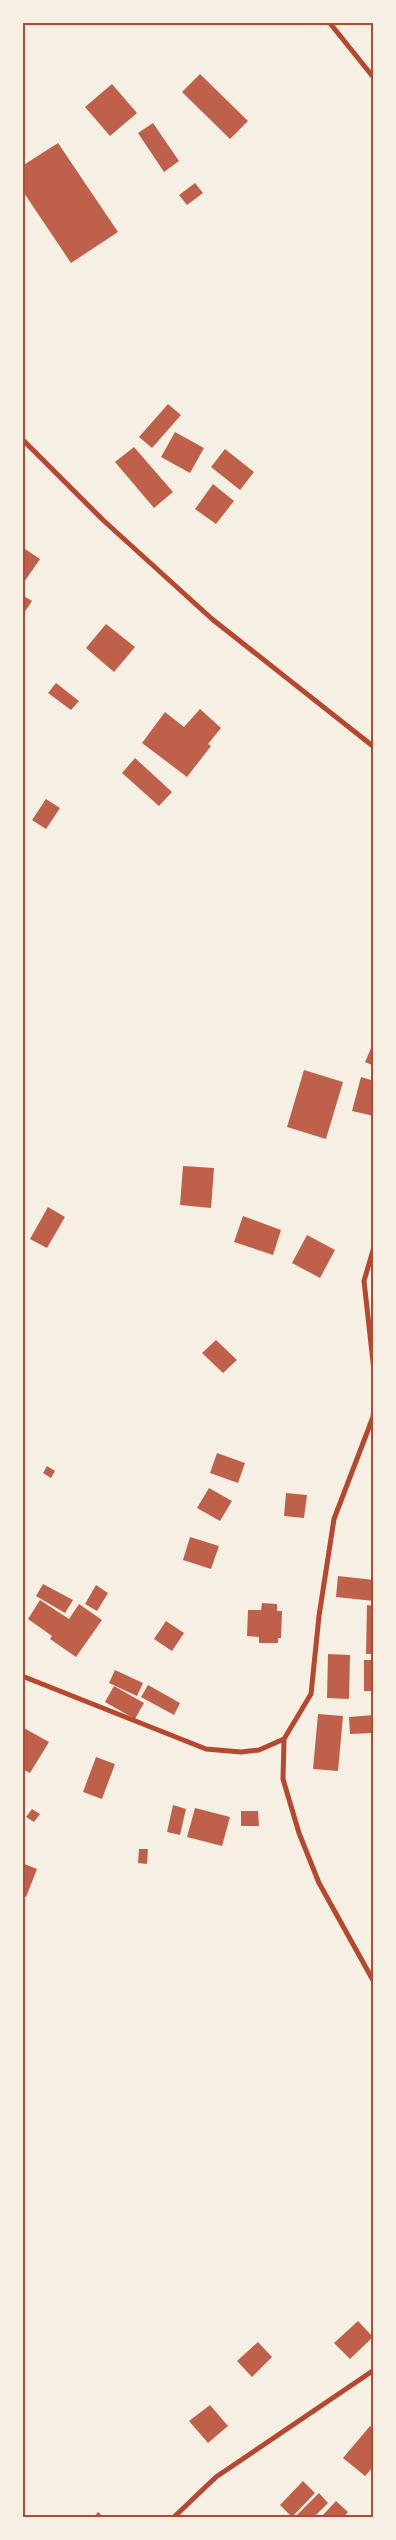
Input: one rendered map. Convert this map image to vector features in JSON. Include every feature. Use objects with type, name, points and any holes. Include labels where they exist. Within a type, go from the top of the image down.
[{"type":"street","points":[[329,22],[374,78]]},
{"type":"street","points":[[22,439],[104,520],[212,619],[374,747]]},
{"type":"street","points":[[374,1248],[364,1281],[374,1372]]},
{"type":"street","points":[[374,1406],[373,1417],[334,1519],[319,1616],[311,1694],[284,1739],[283,1779],[299,1833],[319,1883],[374,1982]]},
{"type":"street","points":[[22,1676],[206,1749],[241,1752],[259,1750],[284,1739]]},
{"type":"street","points":[[174,2518],[216,2477],[374,2370]]},
{"type":"building","points":[[200,74],[248,121],[230,139],[182,92]]},
{"type":"building","points":[[112,84],[137,113],[110,136],[85,107]]},
{"type":"building","points":[[153,123],[179,161],[164,172],[138,133]]},
{"type":"building","points":[[58,143],[118,232],[71,263],[22,190],[22,166]]},
{"type":"building","points":[[195,183],[203,193],[187,205],[179,195]]},
{"type":"building","points":[[168,404],[181,415],[152,448],[139,437]]},
{"type":"building","points":[[175,432],[204,448],[190,473],[161,457]]},
{"type":"building","points":[[134,447],[173,492],[154,508],[115,462]]},
{"type":"building","points":[[225,449],[254,472],[240,490],[211,467]]},
{"type":"building","points":[[213,484],[234,501],[216,524],[195,509]]},
{"type":"building","points":[[22,547],[40,559],[22,585]]},
{"type":"building","points":[[22,595],[32,601],[22,616]]},
{"type":"building","points":[[106,624],[135,647],[114,672],[86,648]]},
{"type":"building","points":[[56,683],[79,701],[71,710],[48,693]]},
{"type":"building","points":[[200,709],[221,728],[208,744],[211,746],[187,777],[142,743],[165,712],[184,727]]},
{"type":"building","points":[[135,758],[172,792],[159,806],[122,773]]},
{"type":"building","points":[[46,799],[60,808],[46,829],[32,820]]},
{"type":"building","points":[[372,1046],[374,1047],[374,1066],[365,1062]]},
{"type":"building","points":[[304,1070],[343,1082],[326,1139],[287,1127]]},
{"type":"building","points":[[361,1077],[374,1081],[374,1116],[352,1111]]},
{"type":"building","points":[[183,1166],[214,1168],[211,1208],[180,1205]]},
{"type":"building","points":[[48,1207],[65,1217],[47,1248],[30,1239]]},
{"type":"building","points":[[243,1216],[281,1230],[273,1255],[234,1242]]},
{"type":"building","points":[[307,1235],[335,1250],[320,1278],[292,1263]]},
{"type":"building","points":[[216,1340],[237,1360],[223,1373],[202,1353]]},
{"type":"building","points":[[217,1453],[245,1463],[238,1483],[210,1473]]},
{"type":"building","points":[[47,1466],[55,1471],[51,1478],[43,1473]]},
{"type":"building","points":[[209,1488],[232,1501],[220,1521],[197,1508]]},
{"type":"building","points":[[286,1493],[307,1495],[304,1518],[284,1516]]},
{"type":"building","points":[[190,1537],[219,1546],[211,1569],[183,1560]]},
{"type":"building","points":[[338,1576],[374,1580],[374,1601],[336,1597]]},
{"type":"building","points":[[43,1584],[73,1600],[65,1613],[36,1596]]},
{"type":"building","points":[[96,1585],[108,1593],[97,1611],[85,1604]]},
{"type":"building","points":[[40,1600],[69,1619],[79,1604],[102,1620],[76,1657],[50,1639],[52,1636],[28,1619]]},
{"type":"building","points":[[262,1603],[277,1604],[277,1611],[282,1611],[281,1638],[278,1638],[278,1643],[259,1643],[259,1637],[247,1636],[248,1610],[261,1610]]},
{"type":"building","points":[[367,1605],[374,1606],[374,1654],[366,1654]]},
{"type":"building","points":[[166,1621],[184,1633],[172,1651],[154,1639]]},
{"type":"building","points":[[328,1654],[350,1655],[349,1699],[327,1698]]},
{"type":"building","points":[[364,1660],[374,1660],[374,1691],[364,1691]]},
{"type":"building","points":[[115,1670],[143,1683],[137,1696],[109,1683]]},
{"type":"building","points":[[148,1685],[180,1703],[174,1715],[141,1697]]},
{"type":"building","points":[[114,1686],[144,1703],[135,1719],[105,1702]]},
{"type":"building","points":[[318,1714],[343,1716],[338,1771],[313,1769]]},
{"type":"building","points":[[374,1715],[374,1733],[350,1734],[349,1717]]},
{"type":"building","points":[[22,1727],[49,1742],[30,1773],[22,1769]]},
{"type":"building","points":[[96,1757],[115,1764],[102,1799],[83,1792]]},
{"type":"building","points":[[173,1805],[186,1809],[180,1835],[167,1832]]},
{"type":"building","points":[[195,1808],[230,1817],[222,1846],[187,1837]]},
{"type":"building","points":[[32,1809],[40,1814],[34,1822],[26,1817]]},
{"type":"building","points":[[241,1811],[258,1811],[259,1826],[241,1826]]},
{"type":"building","points":[[139,1849],[148,1849],[147,1864],[138,1863]]},
{"type":"building","points":[[22,1863],[37,1869],[26,1897],[22,1896]]},
{"type":"building","points":[[358,2321],[373,2337],[350,2359],[334,2343]]},
{"type":"building","points":[[258,2342],[272,2357],[252,2377],[237,2361]]},
{"type":"building","points":[[210,2405],[228,2426],[208,2443],[189,2421]]},
{"type":"building","points":[[370,2426],[374,2429],[374,2466],[365,2476],[343,2458]]},
{"type":"building","points":[[303,2481],[315,2493],[292,2517],[280,2505]]},
{"type":"building","points":[[319,2493],[328,2503],[313,2518],[294,2518]]},
{"type":"building","points":[[336,2501],[348,2512],[343,2518],[324,2518],[322,2516]]},
{"type":"building","points":[[98,2512],[105,2518],[93,2518]]}]
